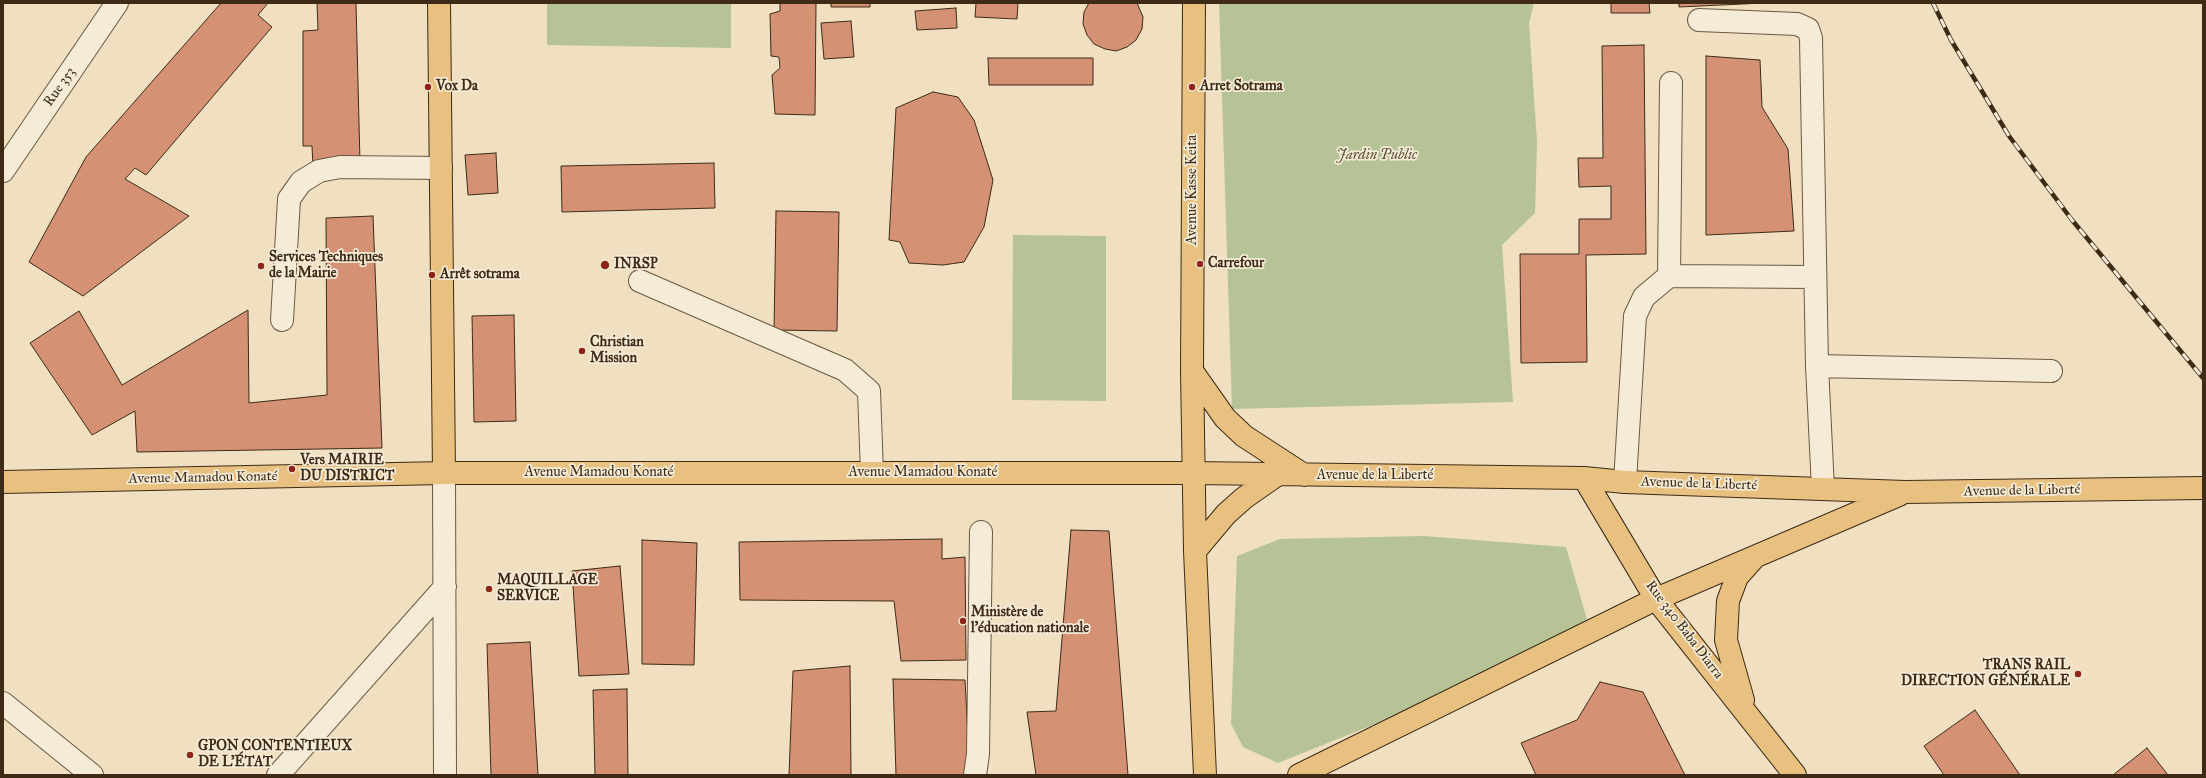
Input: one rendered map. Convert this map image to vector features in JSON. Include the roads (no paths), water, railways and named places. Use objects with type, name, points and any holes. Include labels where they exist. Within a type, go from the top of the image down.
[{"type":"main road","points":[[439,3],[444,473]]},
{"type":"main road","name":"Avenue Kasse Keita","points":[[1194,3],[1192,372],[1195,551],[1205,775]]},
{"type":"main road","points":[[1192,372],[1225,418],[1244,436],[1305,476]]},
{"type":"main road","name":"Avenue Mamadou Konaté","points":[[3,482],[444,473],[1194,473]]},
{"type":"main road","name":"Avenue de la Liberté","points":[[1194,473],[1305,476],[1584,478],[1625,482],[1905,492],[2203,488]]},
{"type":"main road","points":[[1195,551],[1226,514],[1244,498],[1277,475]]},
{"type":"main road","name":"Rue 340 Baba Diarra","points":[[1584,478],[1656,599],[1795,775]]},
{"type":"main road","points":[[1299,775],[1656,599],[1905,492]]},
{"type":"main road","points":[[1748,714],[1737,684],[1726,640],[1728,601],[1737,577],[1757,555]]},
{"type":"street","name":"Rue 353","points":[[3,171],[117,3]]},
{"type":"street","points":[[1699,20],[1796,24],[1808,29],[1811,38],[1816,366],[1824,489]]},
{"type":"street","points":[[1668,276],[1671,83]]},
{"type":"street","points":[[282,320],[289,199],[301,182],[319,171],[340,167],[441,168]]},
{"type":"street","points":[[1625,482],[1636,316],[1644,297],[1668,276],[1815,276]]},
{"type":"street","points":[[640,281],[844,370],[869,391],[872,473]]},
{"type":"street","points":[[1816,366],[2051,372]]},
{"type":"street","points":[[444,473],[445,775]]},
{"type":"street","points":[[975,775],[978,754],[981,532]]},
{"type":"street","points":[[278,775],[444,587]]},
{"type":"street","points":[[3,703],[92,775]]},
{"type":"railway","points":[[1933,3],[1951,40],[2009,136],[2072,220],[2203,378]]},
{"type":"place","name":"Vox Da","points":[[428,87]]},
{"type":"place","name":"Arret Sotrama","points":[[1192,87]]},
{"type":"place","name":"Carrefour","points":[[1200,264]]},
{"type":"place","name":"INRSP","points":[[605,265]]},
{"type":"place","name":"Services Techniques de la Mairie","points":[[261,266]]},
{"type":"place","name":"Arrêt sotrama","points":[[432,275]]},
{"type":"place","name":"Christian Mission","points":[[582,351]]},
{"type":"place","name":"Vers MAIRIE DU DISTRICT","points":[[292,469]]},
{"type":"place","name":"MAQUILLAGE SERVICE","points":[[489,589]]},
{"type":"place","name":"Ministère de l'éducation nationale","points":[[963,621]]},
{"type":"place","name":"TRANS RAIL DIRECTION GÉNÉRALE","points":[[2078,674]]},
{"type":"place","name":"GPON CONTENTIEUX DE L'ÉTAT","points":[[190,755]]},
{"type":"park label","name":"Jardin Public","points":[[1377,156]]}]
